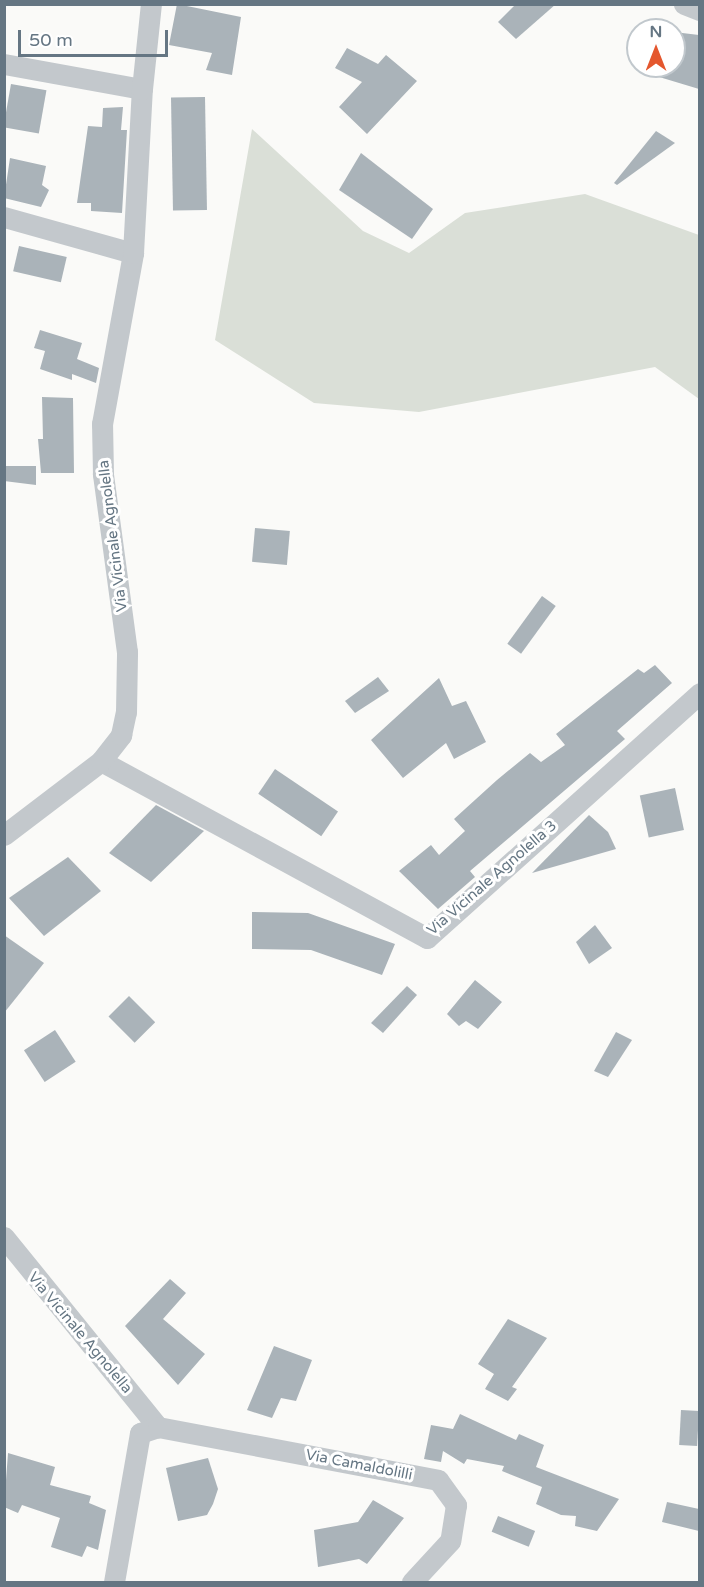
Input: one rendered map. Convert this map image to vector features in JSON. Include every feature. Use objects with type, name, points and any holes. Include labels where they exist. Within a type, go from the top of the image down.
[{"type":"street","name":"Via Vicinale Agnolella","points":[[4,835],[101,761],[121,735],[126,712],[127,652],[103,474],[102,424],[133,253],[142,89],[151,4]]},
{"type":"street","points":[[684,4],[699,10]]},
{"type":"street","points":[[4,64],[142,89]]},
{"type":"street","points":[[4,217],[133,253]]},
{"type":"street","name":"Via Vicinale Agnolella 3","points":[[101,761],[427,938],[699,693]]},
{"type":"street","name":"Via Vicinale Agnolella","points":[[4,1237],[158,1427]]},
{"type":"street","points":[[114,1582],[140,1433],[158,1427]]},
{"type":"street","name":"Via Camaldolilli","points":[[158,1427],[438,1480],[456,1505],[450,1541],[412,1582]]},
{"type":"shaded area","points":[[252,129],[363,231],[409,253],[465,213],[585,194],[699,235],[699,399],[655,367],[419,412],[314,403],[215,340]]},
{"type":"building","points":[[177,4],[241,17],[232,75],[206,70],[212,53],[169,45]]},
{"type":"building","points":[[516,4],[556,4],[516,39],[498,22]]},
{"type":"building","points":[[686,33],[699,35],[699,89],[663,78],[686,78]]},
{"type":"building","points":[[347,48],[378,64],[386,55],[417,81],[367,134],[339,107],[362,82],[335,68]]},
{"type":"building","points":[[11,84],[46,90],[39,134],[4,127]]},
{"type":"building","points":[[205,97],[207,210],[173,211],[171,98]]},
{"type":"building","points":[[123,107],[121,130],[127,130],[122,213],[91,211],[91,203],[77,203],[88,126],[102,127],[103,108]]},
{"type":"building","points":[[656,131],[675,143],[617,185],[614,183]]},
{"type":"building","points":[[361,153],[433,209],[412,239],[339,190]]},
{"type":"building","points":[[10,158],[46,166],[42,185],[49,190],[41,207],[4,198]]},
{"type":"building","points":[[19,246],[67,257],[61,282],[13,271]]},
{"type":"building","points":[[40,330],[82,343],[77,359],[99,368],[96,383],[72,374],[72,380],[40,369],[45,351],[34,348]]},
{"type":"building","points":[[42,397],[73,398],[74,473],[41,473],[38,439],[43,439]]},
{"type":"building","points":[[4,466],[36,466],[36,485],[4,481]]},
{"type":"building","points":[[255,528],[290,531],[287,565],[252,562]]},
{"type":"building","points":[[542,596],[556,606],[521,654],[507,644]]},
{"type":"building","points":[[655,665],[672,683],[617,731],[625,739],[470,871],[475,877],[438,909],[399,871],[431,845],[439,855],[465,831],[454,819],[497,780],[530,753],[541,762],[565,745],[556,734],[638,669],[644,673]]},
{"type":"building","points":[[378,677],[389,691],[355,713],[345,701]]},
{"type":"building","points":[[439,678],[452,706],[466,701],[486,742],[454,759],[446,743],[403,778],[371,740]]},
{"type":"building","points":[[275,769],[338,811],[321,836],[258,794]]},
{"type":"building","points":[[675,788],[684,830],[649,838],[640,795]]},
{"type":"building","points":[[156,805],[204,831],[151,882],[109,853]]},
{"type":"building","points":[[589,815],[608,832],[616,849],[532,873]]},
{"type":"building","points":[[68,857],[101,891],[44,936],[9,898]]},
{"type":"building","points":[[252,912],[308,913],[395,944],[382,975],[311,950],[252,949]]},
{"type":"building","points":[[595,925],[612,948],[589,964],[576,942]]},
{"type":"building","points":[[4,935],[44,963],[4,1013]]},
{"type":"building","points":[[475,980],[502,1002],[478,1029],[466,1021],[459,1026],[447,1014]]},
{"type":"building","points":[[407,986],[417,995],[383,1033],[371,1023]]},
{"type":"building","points":[[129,996],[155,1022],[135,1043],[108,1017]]},
{"type":"building","points":[[55,1030],[76,1062],[45,1082],[24,1050]]},
{"type":"building","points":[[616,1032],[632,1040],[608,1077],[594,1071]]},
{"type":"building","points":[[170,1279],[186,1293],[163,1319],[205,1354],[178,1385],[125,1326]]},
{"type":"building","points":[[508,1319],[547,1338],[512,1387],[517,1389],[508,1401],[485,1389],[494,1374],[478,1364]]},
{"type":"building","points":[[274,1346],[312,1360],[296,1401],[281,1398],[272,1418],[247,1410]]},
{"type":"building","points":[[681,1410],[699,1411],[697,1446],[679,1445]]},
{"type":"building","points":[[460,1414],[516,1440],[519,1434],[544,1445],[536,1467],[619,1499],[597,1531],[575,1526],[576,1516],[561,1515],[536,1504],[542,1487],[502,1471],[504,1466],[467,1459],[464,1464],[443,1451],[441,1462],[424,1459],[431,1425],[453,1429]]},
{"type":"building","points":[[8,1453],[55,1467],[50,1485],[91,1496],[89,1503],[106,1510],[98,1550],[87,1546],[82,1557],[51,1547],[60,1518],[22,1505],[18,1513],[4,1507]]},
{"type":"building","points":[[208,1458],[218,1489],[213,1504],[207,1515],[178,1521],[166,1468]]},
{"type":"building","points":[[373,1500],[404,1518],[367,1564],[359,1559],[318,1567],[314,1530],[358,1522]]},
{"type":"building","points":[[667,1502],[699,1509],[699,1531],[662,1522]]},
{"type":"building","points":[[498,1516],[535,1531],[529,1547],[492,1532]]}]
